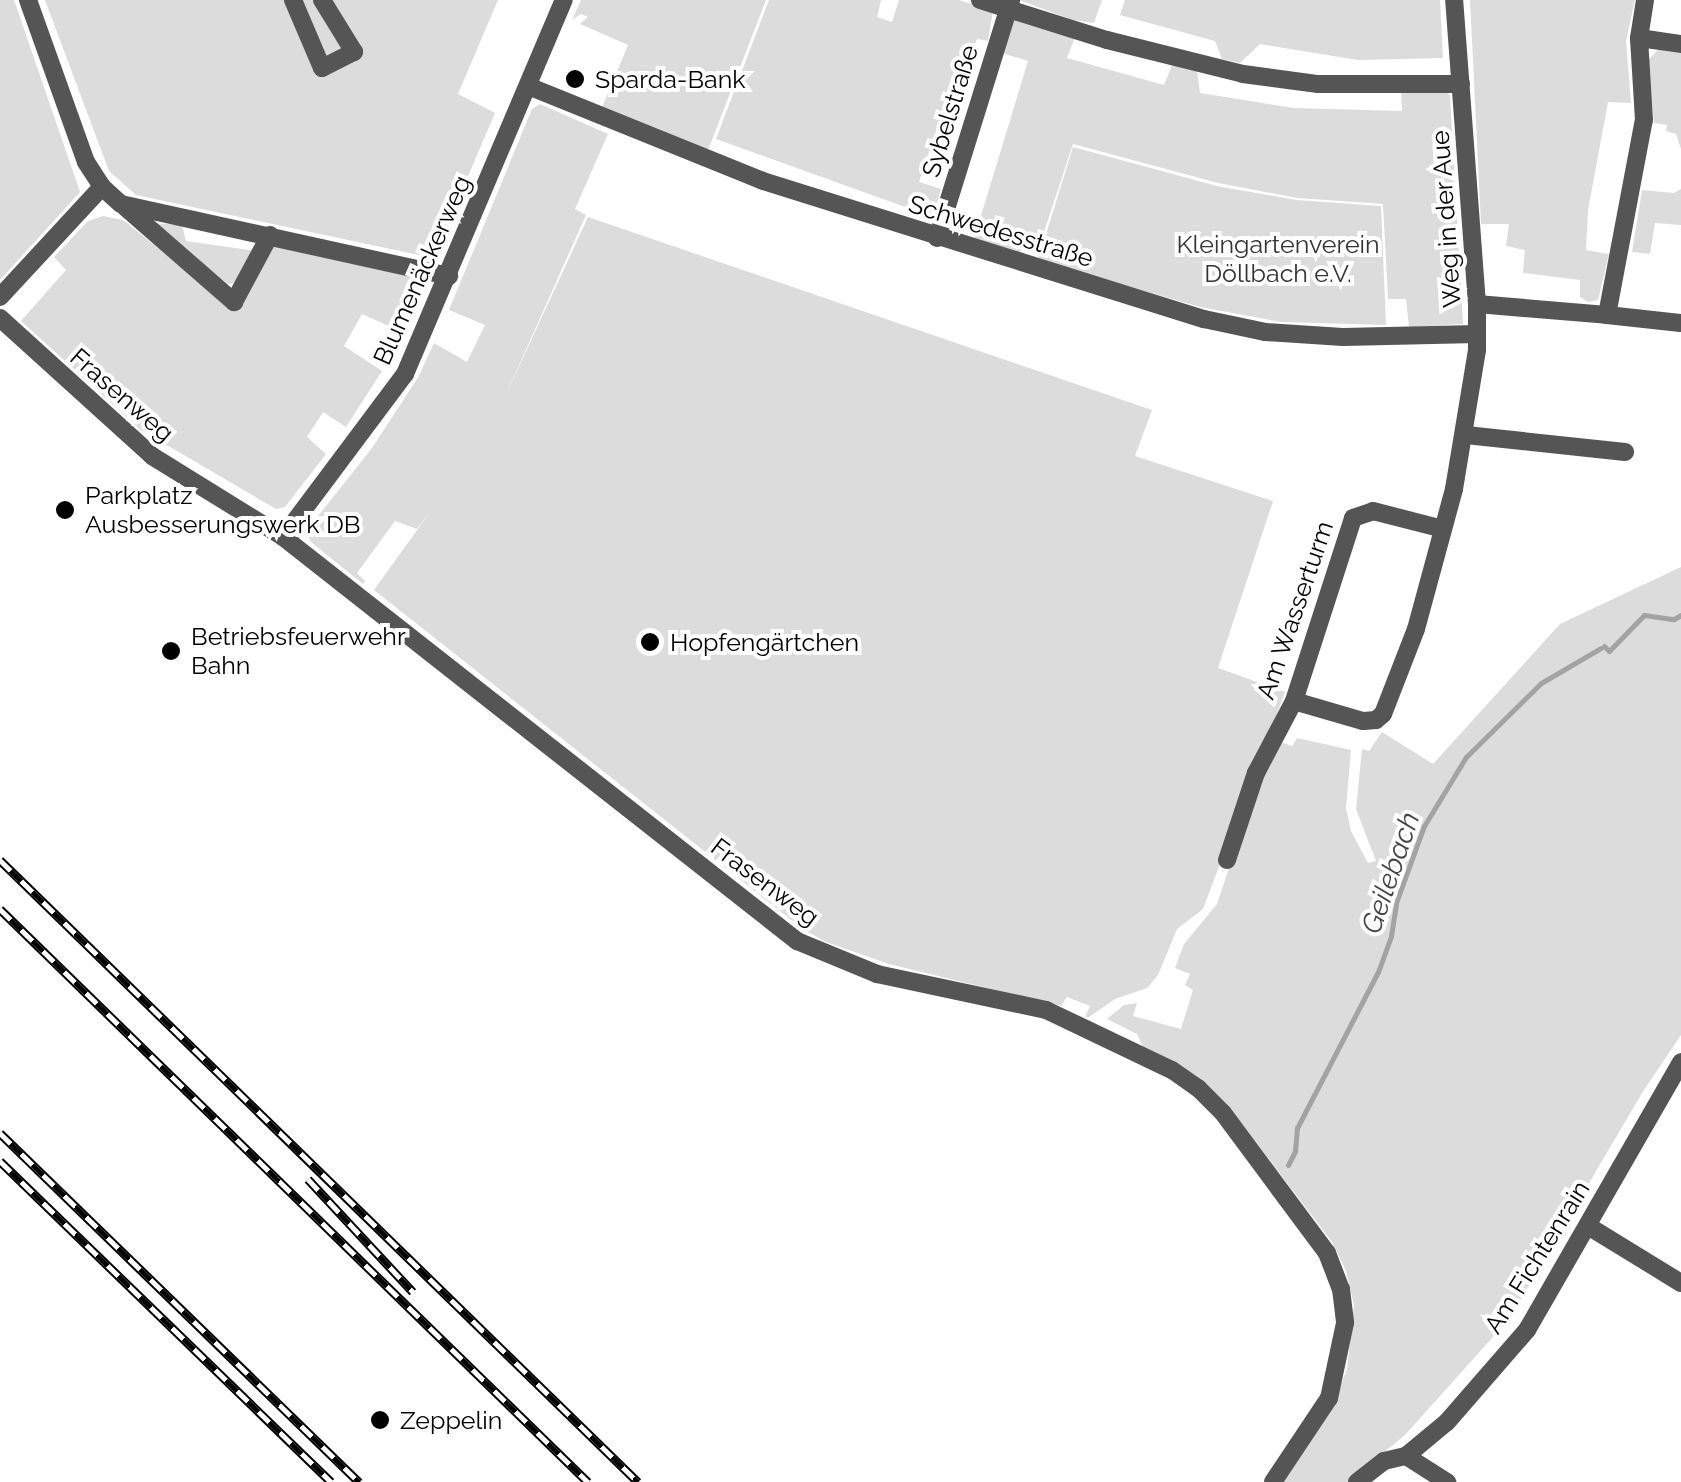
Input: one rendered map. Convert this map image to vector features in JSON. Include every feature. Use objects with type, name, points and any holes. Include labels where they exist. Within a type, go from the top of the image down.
[{"type":"street","points":[[28,0],[68,118],[86,162],[102,187],[234,302],[270,236]]},
{"type":"street","points":[[293,0],[322,68],[354,52],[322,0]]},
{"type":"street","name":"Blumenäckerweg","points":[[283,537],[405,374],[564,0]]},
{"type":"street","points":[[980,0],[1009,4],[1177,60],[1243,74],[1318,84],[1461,84]]},
{"type":"street","name":"Weg in der Aue","points":[[1294,701],[1363,721],[1376,720],[1383,714],[1416,628],[1466,435],[1477,304],[1454,0]]},
{"type":"street","points":[[1607,315],[1644,120],[1639,38],[1644,0]]},
{"type":"street","name":"Sybelstraße","points":[[937,238],[1009,4]]},
{"type":"street","points":[[1639,38],[1681,44]]},
{"type":"street","name":"Schwedesstraße","points":[[528,86],[695,158],[1156,305],[1266,332],[1343,338],[1477,334]]},
{"type":"street","points":[[0,297],[102,187]]},
{"type":"street","points":[[121,204],[449,276]]},
{"type":"street","points":[[1477,304],[1681,322]]},
{"type":"street","name":"Frasenweg","points":[[0,318],[152,456],[283,537],[798,941],[877,974],[1028,1004],[1172,1070],[1198,1088],[1222,1113],[1327,1253],[1341,1288],[1345,1322],[1329,1398],[1273,1482]]},
{"type":"street","points":[[1466,435],[1626,452]]},
{"type":"street","name":"Am Wasserturm","points":[[1226,860],[1256,774],[1294,701],[1353,518],[1373,511],[1443,529]]},
{"type":"street","name":"Am Fichtenrain","points":[[1406,1456],[1447,1422],[1527,1330],[1681,1062]]},
{"type":"street","points":[[1588,1226],[1681,1282]]},
{"type":"street","points":[[1357,1482],[1384,1461],[1406,1456],[1447,1482]]},
{"type":"green space","points":[[0,0],[14,0],[80,192],[0,280]]},
{"type":"green space","points":[[45,0],[498,0],[458,94],[495,113],[433,258],[136,195],[109,171]]},
{"type":"green space","points":[[581,0],[766,0],[707,153],[601,110],[628,45],[580,24],[588,17],[581,14],[572,20]]},
{"type":"green space","points":[[769,0],[881,0],[877,17],[892,22],[899,0],[959,0],[993,11],[988,41],[977,39],[968,61],[960,60],[919,182],[941,189],[933,217],[716,139]]},
{"type":"green space","points":[[1019,0],[1102,0],[1094,23],[1073,20]]},
{"type":"green space","points":[[1125,0],[1440,0],[1443,58],[1358,60],[1260,44],[1240,63],[1222,59],[1215,41],[1120,15]]},
{"type":"green space","points":[[1470,0],[1635,0],[1626,41],[1631,103],[1608,102],[1588,210],[1586,250],[1609,254],[1598,300],[1588,302],[1580,297],[1580,280],[1523,273],[1525,250],[1506,246],[1509,224],[1481,224]]},
{"type":"green space","points":[[1014,17],[1075,37],[1067,58],[1164,85],[1172,65],[1197,71],[1200,93],[1294,108],[1402,111],[1401,93],[1444,90],[1450,95],[1463,324],[1409,327],[1406,299],[1388,299],[1383,204],[1297,198],[1218,183],[1073,144],[1041,241],[1025,237],[1019,256],[973,242],[1028,61],[1002,53]]},
{"type":"green space","points":[[1660,48],[1681,50],[1681,149],[1676,134],[1666,131],[1667,125],[1654,123],[1648,60]]},
{"type":"green space","points":[[540,104],[608,134],[575,209],[586,215],[504,399],[588,217],[1152,410],[1135,456],[1273,501],[1218,668],[1285,692],[1203,909],[1177,929],[1158,975],[1147,988],[1115,999],[1085,1017],[1090,1006],[1067,997],[1061,1006],[889,964],[826,942],[804,930],[374,590],[433,508],[417,529],[395,521],[357,573],[365,581],[363,584],[311,542],[307,534],[311,525],[372,448],[419,376],[434,343],[467,362],[485,325],[449,310],[532,109]]},
{"type":"green space","name":"Kleingartenverein Döllbach e.V.","points":[[1073,147],[1217,186],[1297,200],[1381,206],[1386,325],[1281,322],[1200,307],[1038,260]]},
{"type":"green space","points":[[1681,189],[1681,225],[1655,223],[1650,254],[1632,252],[1642,190],[1674,193]]},
{"type":"green space","points":[[103,216],[123,220],[235,309],[274,245],[425,278],[404,333],[362,314],[344,346],[382,371],[346,427],[323,412],[307,437],[326,454],[285,507],[276,509],[141,430],[21,321],[66,270],[54,257],[88,221]]},
{"type":"green space","points":[[152,223],[182,225],[186,241],[256,251],[237,283],[228,284]]},
{"type":"green space","points":[[1681,567],[1681,1035],[1642,1093],[1509,1319],[1405,1435],[1348,1482],[1282,1482],[1334,1403],[1347,1369],[1354,1305],[1346,1271],[1332,1242],[1227,1104],[1206,1084],[1143,1047],[1137,1034],[1107,1019],[1124,1005],[1137,1003],[1133,1016],[1181,1029],[1193,990],[1185,985],[1190,974],[1175,968],[1184,944],[1217,904],[1253,797],[1280,742],[1292,746],[1297,738],[1351,750],[1346,808],[1351,831],[1368,863],[1376,861],[1356,809],[1362,749],[1369,751],[1382,732],[1433,764],[1560,624]]},
{"type":"waterway","name":"Geilebach","points":[[1604,646],[1609,651],[1644,615],[1674,619],[1681,615]]},
{"type":"waterway","name":"Geilebach","points":[[1288,1165],[1295,1151],[1297,1128],[1378,972],[1391,936],[1397,900],[1424,826],[1466,757],[1541,683],[1601,648]]},
{"type":"railway","points":[[0,860],[638,1482]]},
{"type":"railway","points":[[0,909],[588,1482]]},
{"type":"railway","points":[[0,1133],[359,1482]]},
{"type":"railway","points":[[0,1161],[331,1482]]},
{"type":"railway","points":[[308,1179],[413,1292]]},
{"type":"place","name":"Sparda-Bank","points":[[575,79]]},
{"type":"place","name":"Parkplatz Ausbesserungswerk DB","points":[[65,510]]},
{"type":"place","name":"Hopfengärtchen","points":[[650,642]]},
{"type":"place","name":"Betriebsfeuerwehr Bahn","points":[[171,651]]},
{"type":"place","name":"Zeppelin","points":[[380,1420]]}]
